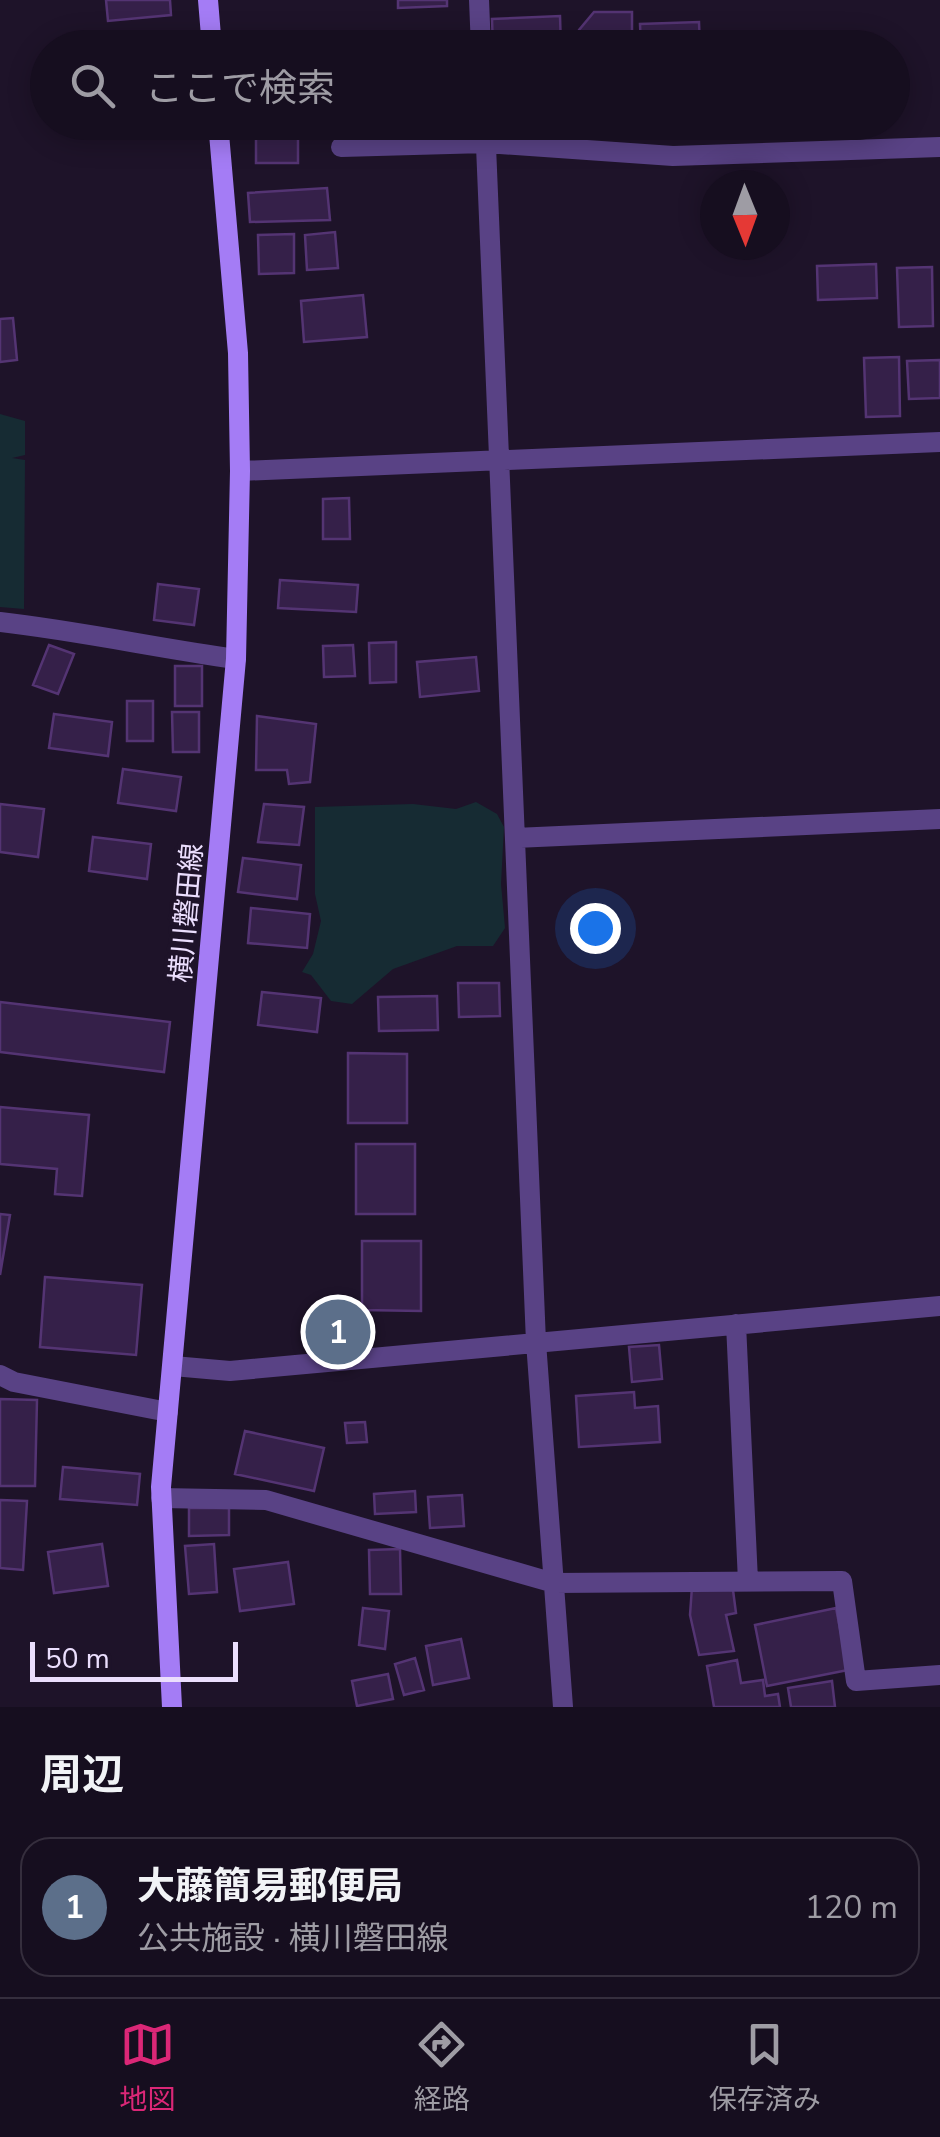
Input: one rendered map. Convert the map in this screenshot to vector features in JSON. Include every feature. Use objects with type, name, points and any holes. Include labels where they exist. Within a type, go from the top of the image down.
[{"type":"main road","points":[[208,0],[210,30]]},
{"type":"main road","name":"横川磐田線","points":[[172,1707],[161,1498],[236,659],[238,353],[220,140]]},
{"type":"street","points":[[479,0],[480,30]]},
{"type":"street","points":[[341,147],[408,140]]},
{"type":"street","points":[[485,140],[536,1342],[563,1707]]},
{"type":"street","points":[[547,140],[672,156],[940,146]]},
{"type":"street","points":[[240,471],[940,442]]},
{"type":"street","points":[[0,622],[77,631],[149,647],[236,659]]},
{"type":"street","points":[[515,838],[940,819]]},
{"type":"street","points":[[173,1366],[230,1371],[940,1306]]},
{"type":"street","points":[[736,1324],[748,1582]]},
{"type":"street","points":[[0,1375],[14,1382],[168,1412]]},
{"type":"street","points":[[161,1498],[266,1500],[554,1582],[842,1581],[856,1682],[940,1675]]},
{"type":"shaded area","points":[[0,414],[25,421],[25,455],[12,458],[25,460],[24,609],[0,607]]},
{"type":"shaded area","points":[[476,802],[497,814],[504,827],[501,884],[505,928],[493,946],[457,946],[393,969],[352,1004],[331,1001],[311,975],[302,972],[313,954],[321,921],[315,894],[315,807],[413,804],[456,809]]},
{"type":"building","points":[[106,0],[170,0],[171,15],[108,21]]},
{"type":"building","points":[[398,0],[447,0],[447,6],[398,8]]},
{"type":"building","points":[[594,12],[632,12],[632,30],[579,30]]},
{"type":"building","points":[[560,16],[560,30],[492,30],[492,19]]},
{"type":"building","points":[[699,22],[699,30],[640,30],[640,24]]},
{"type":"building","points":[[256,140],[298,140],[298,163],[256,163]]},
{"type":"building","points":[[327,188],[330,220],[250,222],[248,193]]},
{"type":"building","points":[[335,232],[338,268],[307,270],[305,235]]},
{"type":"building","points":[[294,234],[294,273],[259,274],[258,235]]},
{"type":"building","points":[[876,264],[877,298],[818,300],[817,266]]},
{"type":"building","points":[[932,267],[933,326],[899,327],[897,268]]},
{"type":"building","points":[[363,295],[367,337],[304,342],[301,301]]},
{"type":"building","points":[[13,318],[17,360],[0,362],[0,319]]},
{"type":"building","points":[[899,357],[900,416],[866,417],[864,358]]},
{"type":"building","points":[[940,360],[940,398],[909,399],[907,361]]},
{"type":"building","points":[[349,498],[350,539],[323,539],[323,499]]},
{"type":"building","points":[[280,580],[358,585],[356,612],[278,608]]},
{"type":"building","points":[[158,584],[199,589],[194,625],[154,620]]},
{"type":"building","points":[[396,642],[396,682],[370,683],[369,643]]},
{"type":"building","points":[[49,645],[74,654],[58,694],[33,685]]},
{"type":"building","points":[[353,645],[355,676],[324,677],[323,646]]},
{"type":"building","points":[[476,657],[479,691],[420,697],[417,662]]},
{"type":"building","points":[[175,666],[202,666],[202,706],[175,706]]},
{"type":"building","points":[[127,701],[153,701],[153,741],[127,741]]},
{"type":"building","points":[[172,712],[199,712],[199,752],[173,752]]},
{"type":"building","points":[[54,714],[112,722],[108,756],[49,748]]},
{"type":"building","points":[[257,716],[316,724],[310,782],[289,784],[287,770],[256,770]]},
{"type":"building","points":[[123,769],[181,777],[176,811],[118,803]]},
{"type":"building","points":[[0,804],[44,809],[38,857],[0,852]]},
{"type":"building","points":[[264,804],[304,807],[299,845],[258,842]]},
{"type":"building","points":[[93,837],[151,844],[147,879],[89,871]]},
{"type":"building","points":[[243,858],[301,865],[297,899],[238,892]]},
{"type":"building","points":[[251,908],[310,914],[307,948],[248,943]]},
{"type":"building","points":[[458,983],[499,983],[500,1016],[459,1017]]},
{"type":"building","points":[[262,992],[321,998],[317,1032],[258,1025]]},
{"type":"building","points":[[437,996],[438,1030],[379,1031],[378,997]]},
{"type":"building","points":[[0,1002],[170,1022],[164,1072],[0,1052]]},
{"type":"building","points":[[348,1053],[407,1054],[407,1123],[348,1123]]},
{"type":"building","points":[[0,1107],[89,1115],[82,1196],[55,1194],[57,1169],[0,1164]]},
{"type":"building","points":[[356,1144],[415,1144],[415,1214],[356,1214]]},
{"type":"building","points":[[0,1214],[10,1215],[0,1275]]},
{"type":"building","points":[[362,1241],[421,1241],[421,1311],[362,1310]]},
{"type":"building","points":[[45,1277],[142,1285],[136,1355],[40,1347]]},
{"type":"building","points":[[659,1345],[662,1379],[632,1382],[629,1347]]},
{"type":"building","points":[[634,1392],[635,1408],[658,1406],[660,1442],[579,1447],[576,1396]]},
{"type":"building","points":[[0,1399],[37,1400],[35,1486],[0,1486]]},
{"type":"building","points":[[365,1422],[367,1442],[347,1443],[345,1423]]},
{"type":"building","points":[[245,1431],[324,1448],[314,1491],[235,1474]]},
{"type":"building","points":[[63,1467],[140,1474],[137,1505],[60,1499]]},
{"type":"building","points":[[415,1491],[416,1512],[375,1514],[374,1494]]},
{"type":"building","points":[[462,1495],[464,1526],[430,1528],[428,1497]]},
{"type":"building","points":[[0,1500],[27,1501],[23,1570],[0,1568]]},
{"type":"building","points":[[189,1508],[229,1508],[229,1535],[189,1536]]},
{"type":"building","points":[[102,1544],[108,1586],[54,1593],[48,1552]]},
{"type":"building","points":[[214,1544],[217,1592],[189,1594],[185,1546]]},
{"type":"building","points":[[400,1549],[401,1594],[370,1594],[369,1550]]},
{"type":"building","points":[[288,1562],[294,1604],[240,1611],[234,1569]]},
{"type":"building","points":[[692,1587],[733,1590],[736,1613],[726,1615],[734,1651],[699,1655],[690,1615]]},
{"type":"building","points":[[363,1608],[389,1611],[385,1649],[359,1645]]},
{"type":"building","points":[[836,1608],[848,1670],[767,1686],[755,1625]]},
{"type":"building","points":[[461,1639],[469,1678],[433,1685],[426,1646]]},
{"type":"building","points":[[415,1658],[424,1690],[404,1695],[395,1664]]},
{"type":"building","points":[[737,1660],[741,1683],[763,1680],[765,1696],[778,1694],[780,1707],[714,1707],[707,1666]]},
{"type":"building","points":[[388,1674],[393,1699],[357,1706],[352,1681]]},
{"type":"building","points":[[832,1681],[835,1707],[791,1707],[788,1688]]},
{"type":"place","name":"大藤簡易郵便局","points":[[338,1332]]}]
